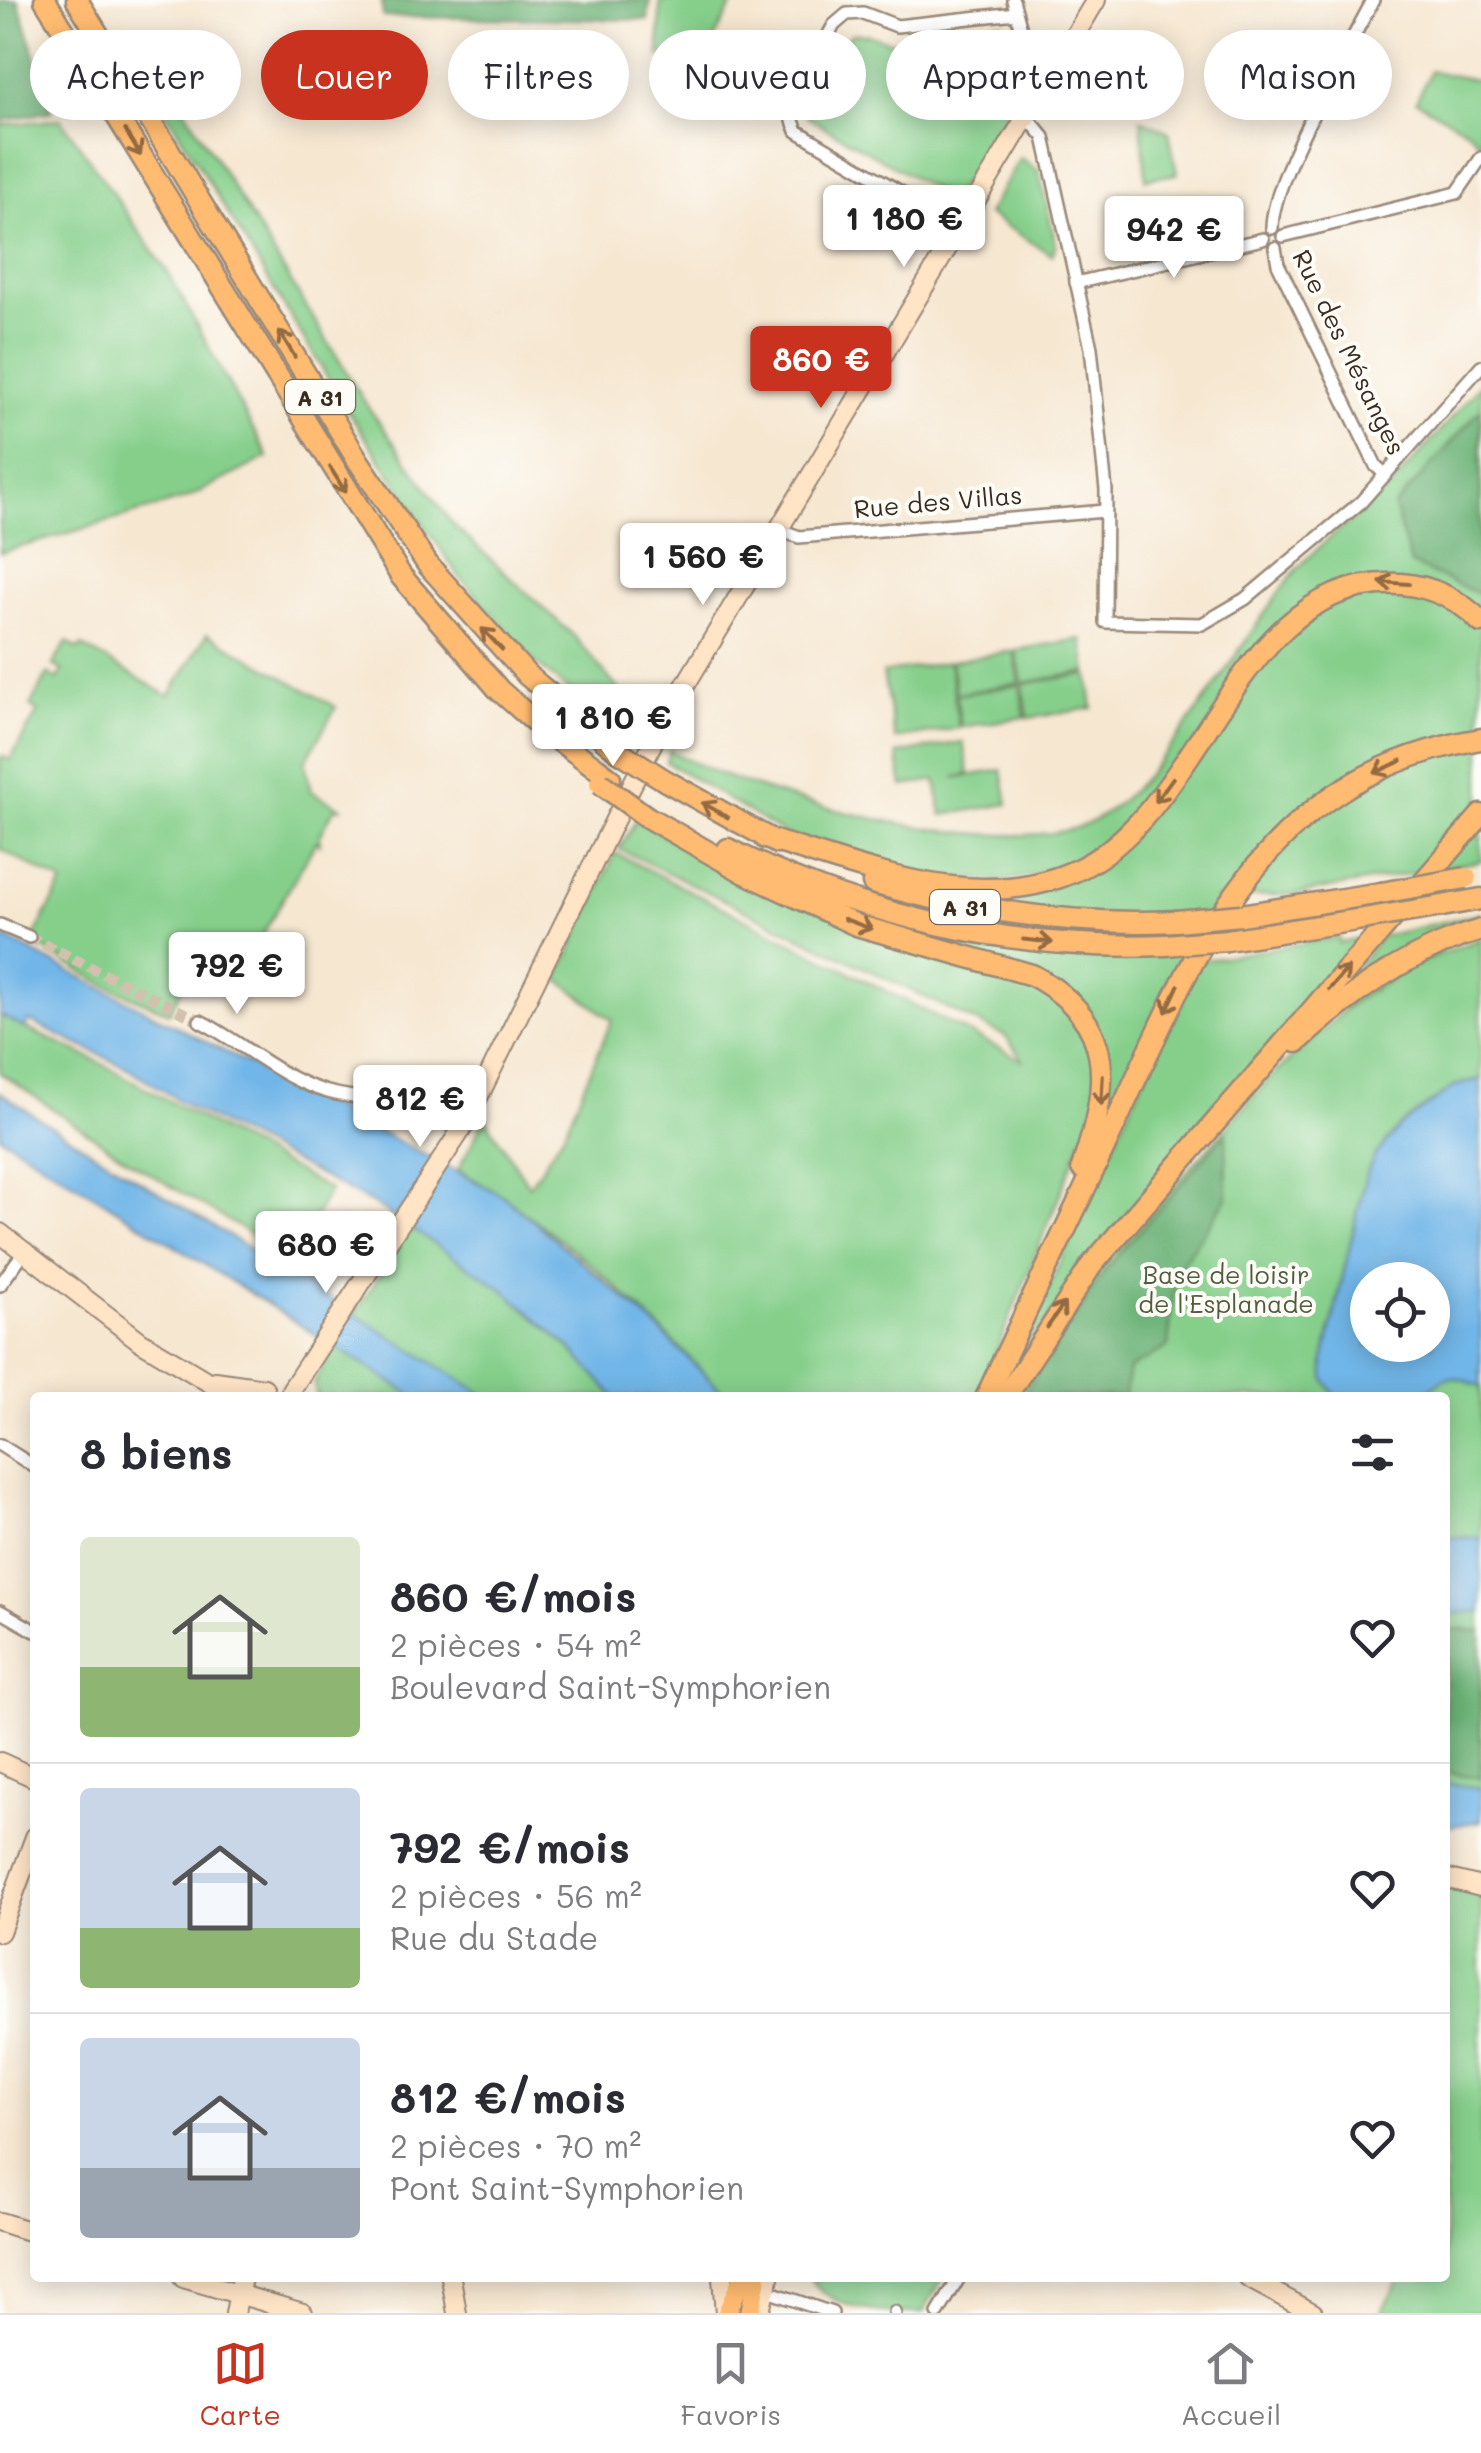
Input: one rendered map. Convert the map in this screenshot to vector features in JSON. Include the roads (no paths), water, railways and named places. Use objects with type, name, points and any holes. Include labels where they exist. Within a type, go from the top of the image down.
[{"type":"highway","name":"A 31","points":[[45,0],[401,576],[472,662],[542,728],[550,744],[650,812],[794,881],[888,913],[1031,940],[1165,944],[1226,940],[1481,899]]},
{"type":"highway","name":"A 31","points":[[78,0],[360,462],[428,565],[526,675],[617,750],[666,781],[765,838],[866,881],[951,905],[1080,922],[1176,921],[1241,915],[1474,877]]},
{"type":"highway","points":[[765,838],[952,888],[1027,886],[1055,878],[1083,868],[1151,808],[1271,641],[1299,614],[1330,594],[1374,582],[1416,585],[1446,596],[1481,622]]},
{"type":"highway","points":[[989,1392],[1186,969],[1231,895],[1259,860],[1324,802],[1416,756],[1481,738]]},
{"type":"highway","points":[[650,812],[745,874],[856,925],[1032,975],[1074,1006],[1096,1042],[1104,1082],[1102,1103],[1059,1236]]},
{"type":"highway","points":[[1009,1392],[1091,1266],[1481,815]]},
{"type":"highway","points":[[1184,1158],[1300,1038],[1336,1010],[1407,960],[1481,930]]},
{"type":"main road","points":[[1078,30],[1096,0]]},
{"type":"main road","points":[[295,1392],[457,1136],[662,724],[1024,120]]},
{"type":"main road","points":[[0,1233],[140,1341],[225,1392]]},
{"type":"main road","points":[[204,1379],[255,1392]]},
{"type":"main road","points":[[261,1392],[278,1385],[290,1392]]},
{"type":"main road","points":[[0,1762],[30,1776]]},
{"type":"main road","points":[[0,1931],[30,1850]]},
{"type":"main road","points":[[1450,1879],[1481,1887]]},
{"type":"main road","points":[[0,2222],[30,2231]]},
{"type":"main road","points":[[451,2282],[457,2313]]},
{"type":"main road","points":[[722,2282],[726,2313]]},
{"type":"main road","points":[[726,2313],[740,2282]]},
{"type":"main road","points":[[750,2313],[756,2282]]},
{"type":"main road","points":[[1255,2282],[1313,2313]]},
{"type":"main road","points":[[234,2313],[241,2283],[303,2313]]},
{"type":"main road","points":[[759,2313],[772,2286]]},
{"type":"street","points":[[1272,234],[1271,211],[1284,178],[1373,0]]},
{"type":"street","points":[[958,226],[797,131],[788,108],[834,26],[847,14],[864,13],[897,26],[1015,6]]},
{"type":"street","points":[[1029,120],[1044,138],[1090,348],[1105,511],[1105,622],[1185,627],[1216,618],[1303,554],[1386,475],[1481,366]]},
{"type":"street","name":"Rue des Mésanges","points":[[1076,283],[1272,234],[1457,194],[1481,158]]},
{"type":"street","name":"Rue des Mésanges","points":[[1272,234],[1267,246],[1276,248],[1278,264],[1376,466],[1386,475]]},
{"type":"street","name":"Rue des Villas","points":[[778,530],[799,537],[1105,511]]},
{"type":"street","points":[[0,925],[29,937]]},
{"type":"street","points":[[200,1021],[296,1078],[336,1094],[377,1100],[457,1136]]},
{"type":"street","points":[[0,1285],[24,1252]]},
{"type":"street","points":[[0,1445],[30,1464]]},
{"type":"street","points":[[0,1611],[30,1629]]},
{"type":"street","points":[[938,2313],[957,2282]]},
{"type":"street","points":[[772,2286],[832,2313]]},
{"type":"water","points":[[0,935],[504,1196],[650,1320],[722,1392],[610,1392],[569,1347],[503,1289],[372,1203],[191,1108],[128,1068],[29,1021],[24,1028],[0,1015]]},
{"type":"water","points":[[1481,1079],[1481,1387],[1453,1378],[1439,1382],[1427,1392],[1333,1392],[1324,1378],[1324,1360],[1366,1175],[1374,1157],[1401,1125],[1455,1086]]},
{"type":"water","points":[[0,1092],[480,1392],[407,1392],[0,1136]]},
{"type":"water","points":[[1450,1537],[1481,1538],[1481,1612],[1450,1614]]},
{"type":"water","points":[[1450,1784],[1481,1788],[1481,1821],[1450,1826]]},
{"type":"tunnel","points":[[29,937],[200,1021]]},
{"type":"park label","name":"Base de loisir de l'Esplanade","points":[[1226,1288]]}]
